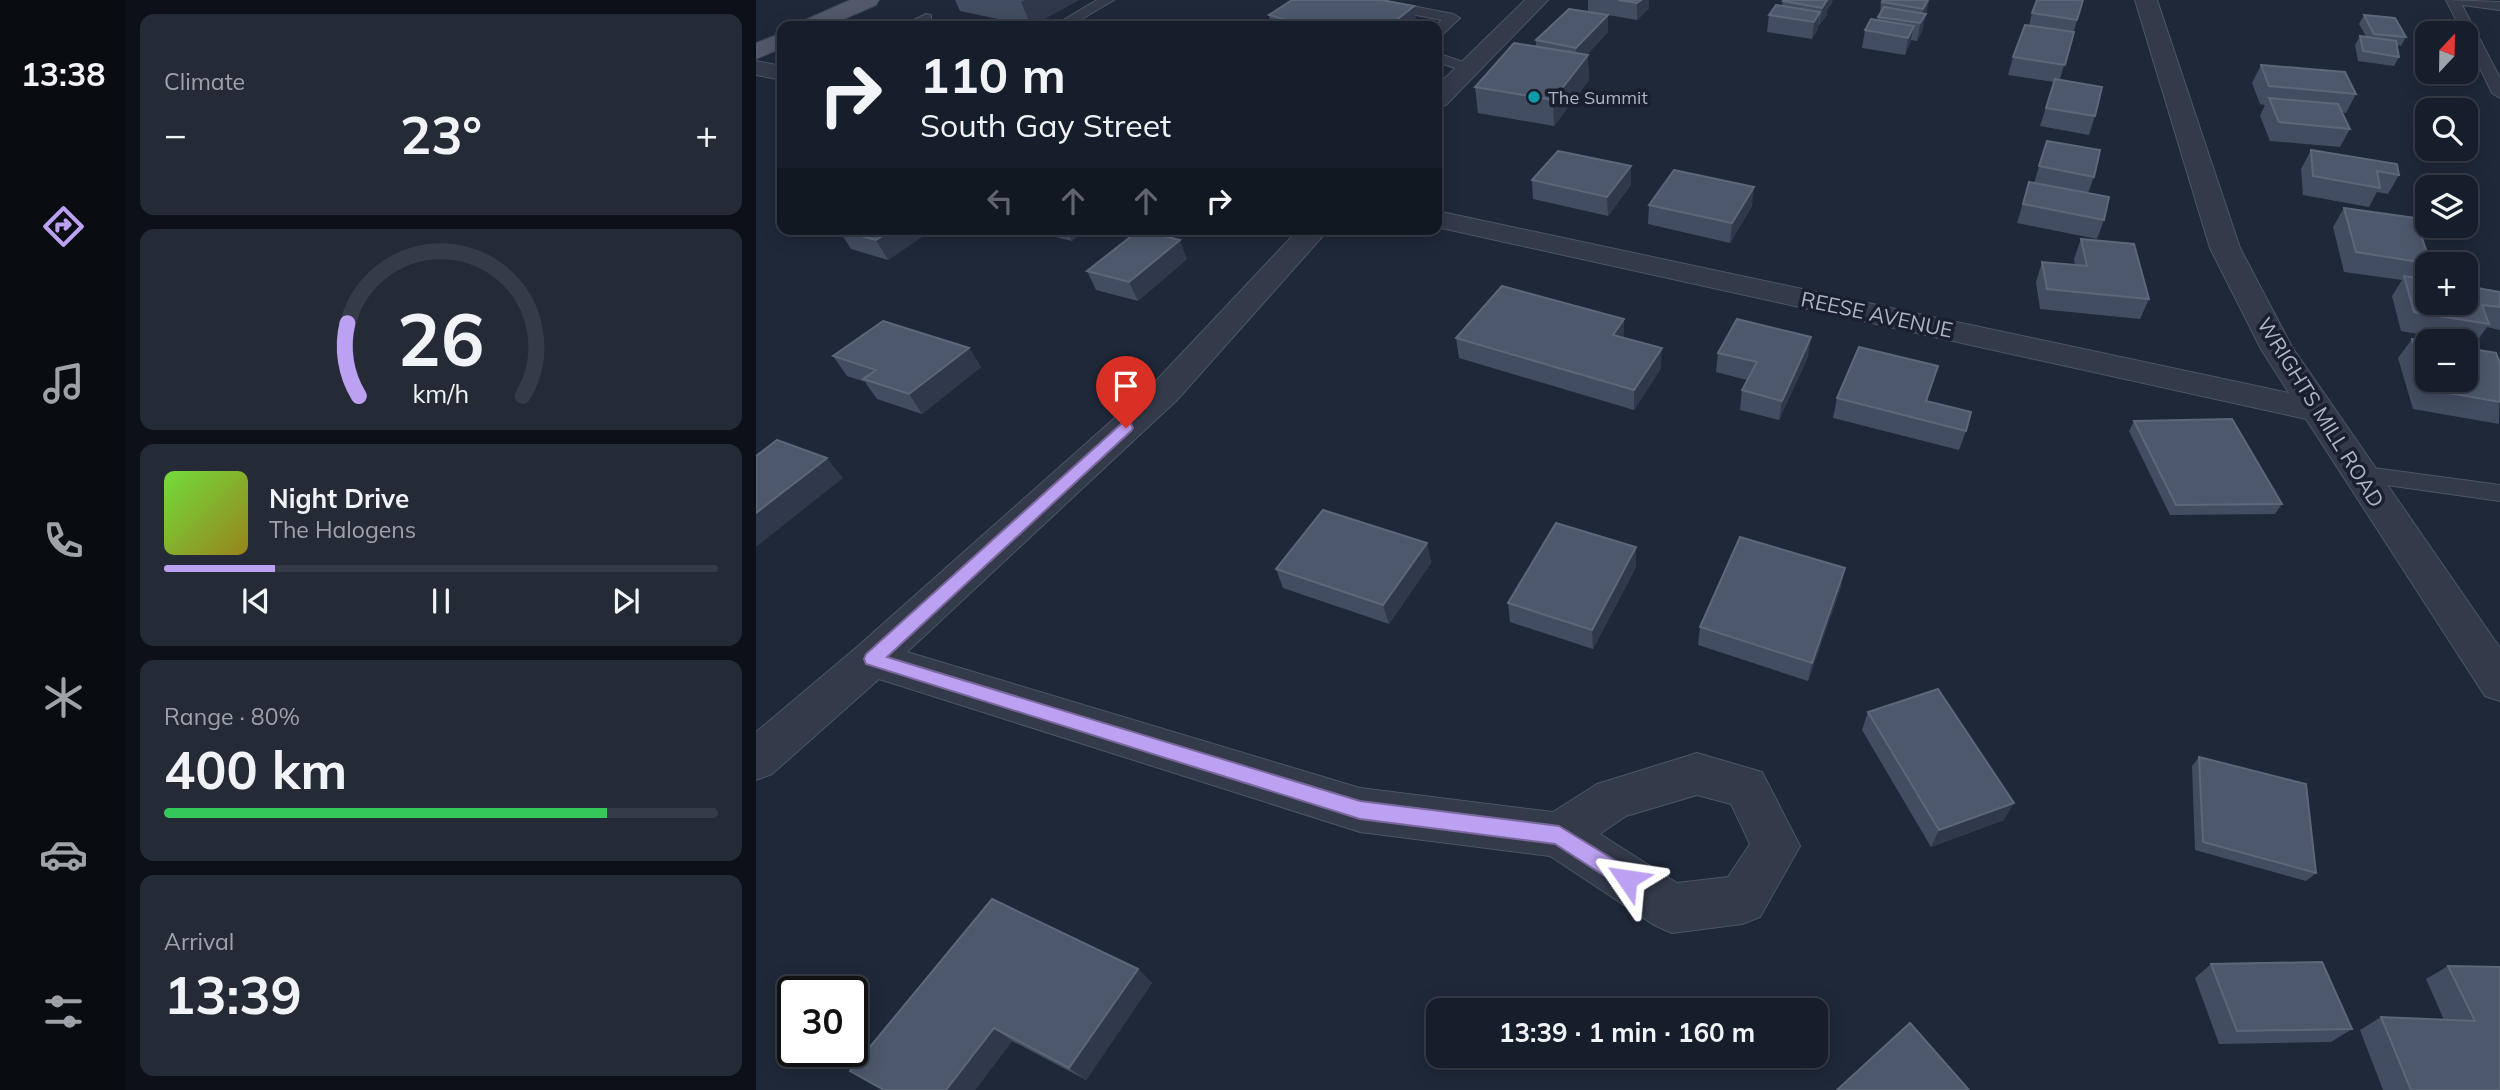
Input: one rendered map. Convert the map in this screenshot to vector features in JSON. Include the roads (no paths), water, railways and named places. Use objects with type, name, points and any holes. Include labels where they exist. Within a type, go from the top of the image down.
[{"type":"main road","points":[[822,21],[868,0]]},
{"type":"main road","points":[[756,52],[777,42]]},
{"type":"street","points":[[1442,95],[1537,0]]},
{"type":"street","name":"WRIGHTS MILL ROAD","points":[[2146,0],[2225,248],[2277,349],[2500,683]]},
{"type":"street","points":[[756,68],[777,72]]},
{"type":"street","name":"REESE AVENUE","points":[[1442,220],[2317,410]]},
{"type":"street","points":[[756,760],[872,659],[1165,392],[1309,235]]},
{"type":"street","points":[[872,659],[1360,810],[1559,835]]},
{"type":"lane","points":[[1069,21],[1107,0]]},
{"type":"lane","points":[[1360,0],[1453,19],[1442,28]]},
{"type":"lane","points":[[2454,0],[2500,6]]},
{"type":"lane","points":[[2454,0],[2500,93]]},
{"type":"lane","points":[[920,21],[926,18]]},
{"type":"lane","points":[[1442,59],[1467,68]]},
{"type":"lane","points":[[2359,474],[2500,494]]},
{"type":"place","name":"The Summit","points":[[1534,97]]}]
